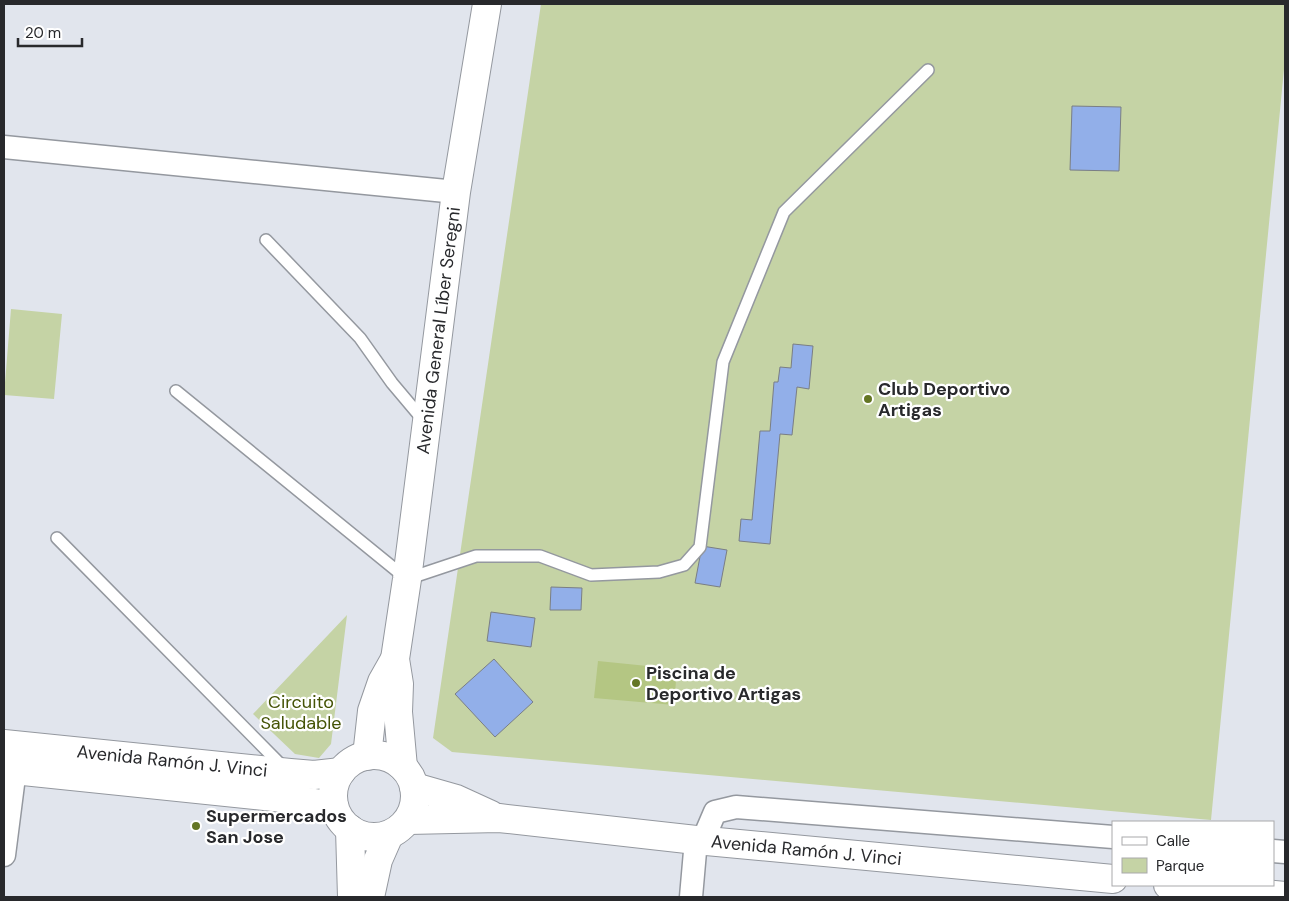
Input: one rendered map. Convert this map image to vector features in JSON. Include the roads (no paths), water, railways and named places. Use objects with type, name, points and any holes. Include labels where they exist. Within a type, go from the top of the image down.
[{"type":"street","name":"Avenida General Líber Seregni","points":[[409,777],[398,712],[399,684],[395,658],[407,579],[456,192],[487,4]]},
{"type":"street","points":[[4,147],[456,192]]},
{"type":"street","name":"Avenida General Líber Seregni","points":[[367,756],[372,711],[382,682],[395,658]]},
{"type":"street","points":[[4,855],[9,752]]},
{"type":"street","name":"Avenida Ramón J. Vinci","points":[[9,752],[290,774],[314,775],[340,772]]},
{"type":"street","name":"Avenida Ramón J. Vinci","points":[[9,752],[334,806]]},
{"type":"street","points":[[370,897],[378,860],[413,810],[415,799],[409,777],[393,760],[382,756],[359,758],[340,772],[333,794],[334,806],[338,817],[350,829],[366,837],[378,838],[399,828]]},
{"type":"street","name":"Avenida Ramón J. Vinci","points":[[409,777],[499,818]]},
{"type":"street","points":[[691,897],[699,840],[715,812],[736,807],[1112,837]]},
{"type":"street","name":"Avenida Ramón J. Vinci","points":[[399,828],[499,818],[699,840],[1112,880]]},
{"type":"street","points":[[350,829],[352,897]]},
{"type":"street","points":[[1179,886],[1285,896]]},
{"type":"lane","points":[[176,391],[407,579],[476,556],[540,556],[591,575],[659,572],[684,565],[700,548],[722,362],[784,212],[928,70]]},
{"type":"lane","points":[[266,240],[360,338],[392,383],[426,425]]},
{"type":"lane","points":[[56,538],[290,774]]},
{"type":"place","name":"Club Deportivo Artigas","points":[[868,399]]},
{"type":"place","name":"Piscina de Deportivo Artigas","points":[[636,683]]},
{"type":"place","name":"Supermercados San Jose","points":[[196,826]]},
{"type":"park label","name":"Circuito Saludable","points":[[301,712]]}]
